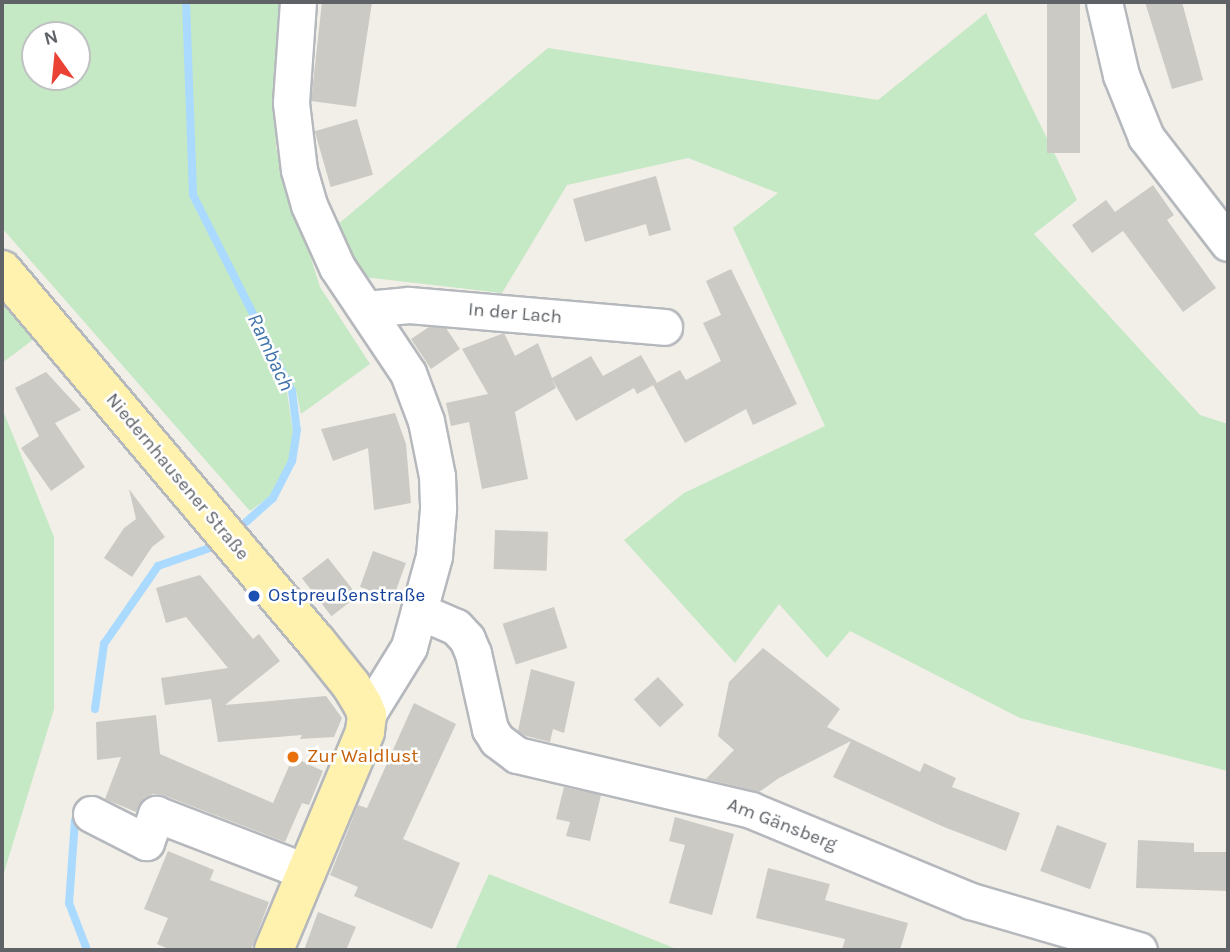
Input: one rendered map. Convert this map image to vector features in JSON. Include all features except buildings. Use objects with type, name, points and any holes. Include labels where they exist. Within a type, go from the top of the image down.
[{"type":"main road","name":"Niedernhausener Straße","points":[[2,270],[248,560],[359,700]]},
{"type":"main road","points":[[274,950],[365,732],[359,700]]},
{"type":"street","points":[[298,2],[290,103],[299,170],[323,240],[408,373],[419,399],[433,448],[437,476],[437,529],[428,583],[402,662],[359,700]]},
{"type":"street","points":[[1104,2],[1121,75],[1146,137],[1228,243]]},
{"type":"street","name":"In der Lach","points":[[366,309],[409,305],[664,327]]},
{"type":"street","name":"Am Gänsberg","points":[[419,611],[456,627],[467,639],[473,653],[490,729],[496,740],[517,755],[751,810],[971,901],[1139,950]]},
{"type":"street","points":[[90,814],[146,842],[156,814],[307,872]]},
{"type":"green space","points":[[2,2],[183,2],[192,198],[270,350],[287,392],[293,432],[290,461],[270,496],[250,511],[2,228]]},
{"type":"green space","points":[[188,2],[281,2],[274,82],[276,148],[320,287],[370,364],[301,414],[296,390],[196,196]]},
{"type":"green space","points":[[986,13],[1077,200],[1034,234],[1200,415],[1228,424],[1228,771],[1020,718],[850,631],[827,658],[779,604],[735,663],[624,540],[684,493],[825,426],[733,228],[778,193],[688,158],[567,185],[502,293],[364,277],[337,225],[548,48],[878,100]]},
{"type":"green space","points":[[2,301],[34,339],[2,363]]},
{"type":"green space","points":[[2,408],[54,537],[54,709],[2,879]]},
{"type":"green space","points":[[489,874],[679,950],[455,950]]},
{"type":"waterway","name":"Rambach","points":[[186,2],[193,195],[292,391],[297,430],[292,461],[273,498],[236,531]]},
{"type":"waterway","name":"Rambach","points":[[95,709],[104,644],[158,566],[221,544]]},
{"type":"waterway","name":"Rambach","points":[[75,820],[69,903],[87,950]]},
{"type":"place","name":"Ostpreußenstraße","points":[[254,596]]},
{"type":"place","name":"Zur Waldlust","points":[[293,757]]}]
